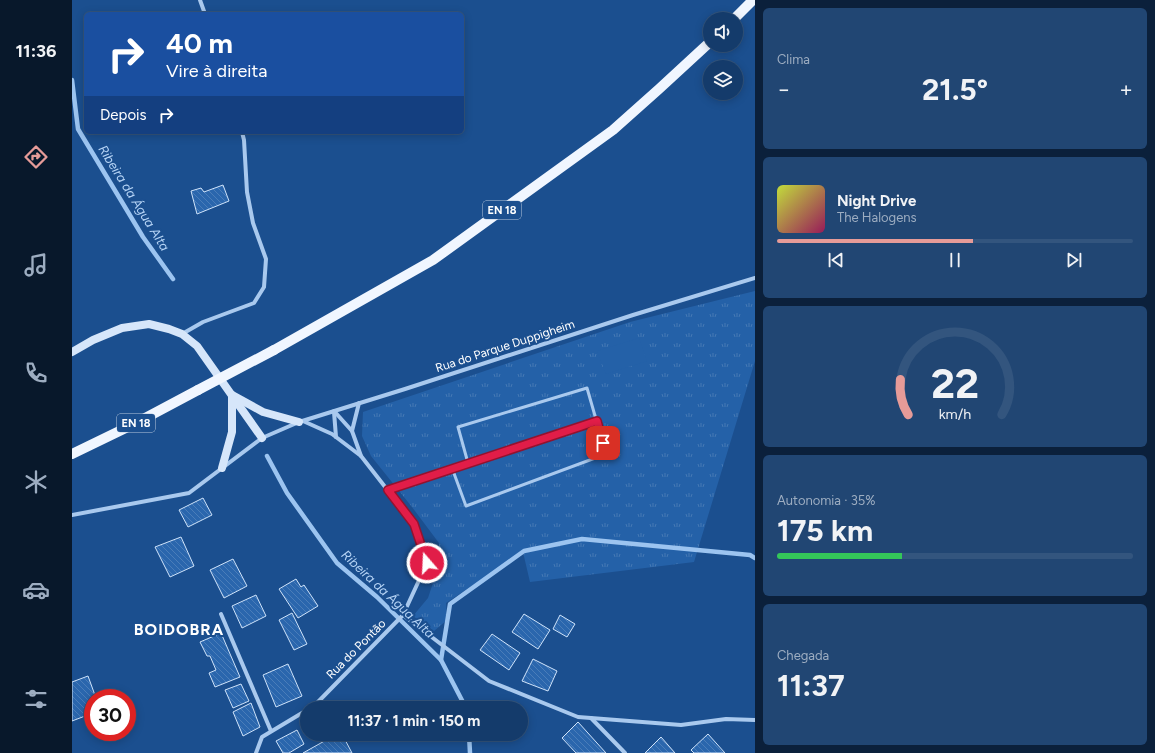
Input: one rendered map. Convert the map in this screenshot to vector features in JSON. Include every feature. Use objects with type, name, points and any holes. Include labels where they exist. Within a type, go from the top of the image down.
[{"type":"main road","points":[[741,12],[753,0]]},
{"type":"main road","name":"EN 18","points":[[72,454],[136,423],[274,350],[433,260],[613,130],[703,49]]},
{"type":"street","points":[[200,0],[204,12]]},
{"type":"street","points":[[182,334],[203,322],[254,303],[264,287],[266,259],[253,223],[247,192],[242,134]]},
{"type":"street","name":"Rua do Parque Duppigheim","points":[[72,515],[189,493],[262,438],[301,421],[359,404],[625,317],[755,278]]},
{"type":"street","points":[[72,352],[93,340],[122,328],[148,324],[182,334],[197,346],[262,438]]},
{"type":"street","points":[[232,394],[263,412],[301,421],[332,434],[361,456]]},
{"type":"street","points":[[222,468],[232,432],[232,394]]},
{"type":"street","points":[[352,431],[359,404]]},
{"type":"street","points":[[334,411],[336,437]]},
{"type":"street","points":[[334,411],[352,431],[361,456]]},
{"type":"street","name":"Rua do Pontão","points":[[319,701],[403,615],[427,563],[414,524],[361,456]]},
{"type":"street","points":[[221,614],[272,731]]},
{"type":"street","points":[[403,615],[489,681],[578,717],[681,725],[726,719],[755,720]]},
{"type":"street","name":"Rua do Pontão","points":[[256,753],[262,737],[300,714]]},
{"type":"street","points":[[591,718],[625,753]]},
{"type":"lane","points":[[452,468],[466,506],[606,454],[587,388],[458,427],[468,462]]},
{"type":"lane","points":[[388,490],[468,462],[597,421]]},
{"type":"green space","points":[[755,291],[755,361],[694,562],[530,582],[523,552],[446,603],[447,620],[434,631],[413,616],[428,598],[437,571],[439,543],[371,456],[362,436],[363,412],[630,322]]},
{"type":"green space","points":[[639,338],[647,361],[606,374],[597,351]]},
{"type":"building","points":[[223,185],[229,201],[197,214],[191,191],[201,188],[204,192]]},
{"type":"building","points":[[203,498],[212,515],[188,527],[179,510]]},
{"type":"building","points":[[181,537],[194,566],[170,577],[155,547]]},
{"type":"building","points":[[233,559],[247,586],[224,598],[210,570]]},
{"type":"building","points":[[296,579],[301,587],[304,585],[318,606],[298,618],[279,589]]},
{"type":"building","points":[[256,595],[266,616],[242,628],[232,606]]},
{"type":"building","points":[[292,613],[307,644],[294,650],[279,620]]},
{"type":"building","points":[[524,614],[550,630],[538,649],[512,632]]},
{"type":"building","points":[[560,615],[575,624],[567,637],[553,629]]},
{"type":"building","points":[[221,633],[240,677],[215,687],[209,673],[216,670],[210,656],[207,656],[200,642]]},
{"type":"building","points":[[492,634],[520,653],[509,670],[480,650]]},
{"type":"building","points":[[533,659],[557,671],[548,691],[522,681]]},
{"type":"building","points":[[288,664],[302,696],[276,707],[263,675]]},
{"type":"building","points":[[88,676],[93,689],[84,689],[84,716],[72,721],[72,682]]},
{"type":"building","points":[[241,684],[249,701],[233,708],[225,690]]},
{"type":"building","points":[[251,703],[260,727],[243,736],[233,712]]},
{"type":"building","points":[[578,722],[606,753],[576,753],[562,738]]},
{"type":"building","points":[[297,730],[300,736],[300,741],[302,741],[304,744],[289,753],[283,753],[276,741]]},
{"type":"building","points":[[708,734],[725,753],[694,753],[691,750]]},
{"type":"building","points":[[661,737],[675,753],[645,753]]},
{"type":"building","points":[[324,741],[346,741],[352,753],[303,753]]},
{"type":"waterway","name":"Ribeira da Água Alta","points":[[72,80],[78,129],[143,237],[173,279]]},
{"type":"waterway","name":"Ribeira da Água Alta","points":[[267,456],[287,493],[337,563],[377,597],[441,660],[462,701]]},
{"type":"waterway","points":[[441,660],[450,604],[524,551],[582,539],[750,555],[755,558]]},
{"type":"waterway","name":"Ribeira da Água Alta","points":[[469,741],[470,753]]},
{"type":"district","name":"BOIDOBRA","points":[[179,629]]},
{"type":"route","points":[[427,563],[414,524],[388,490],[468,462],[597,421],[603,443]]}]
